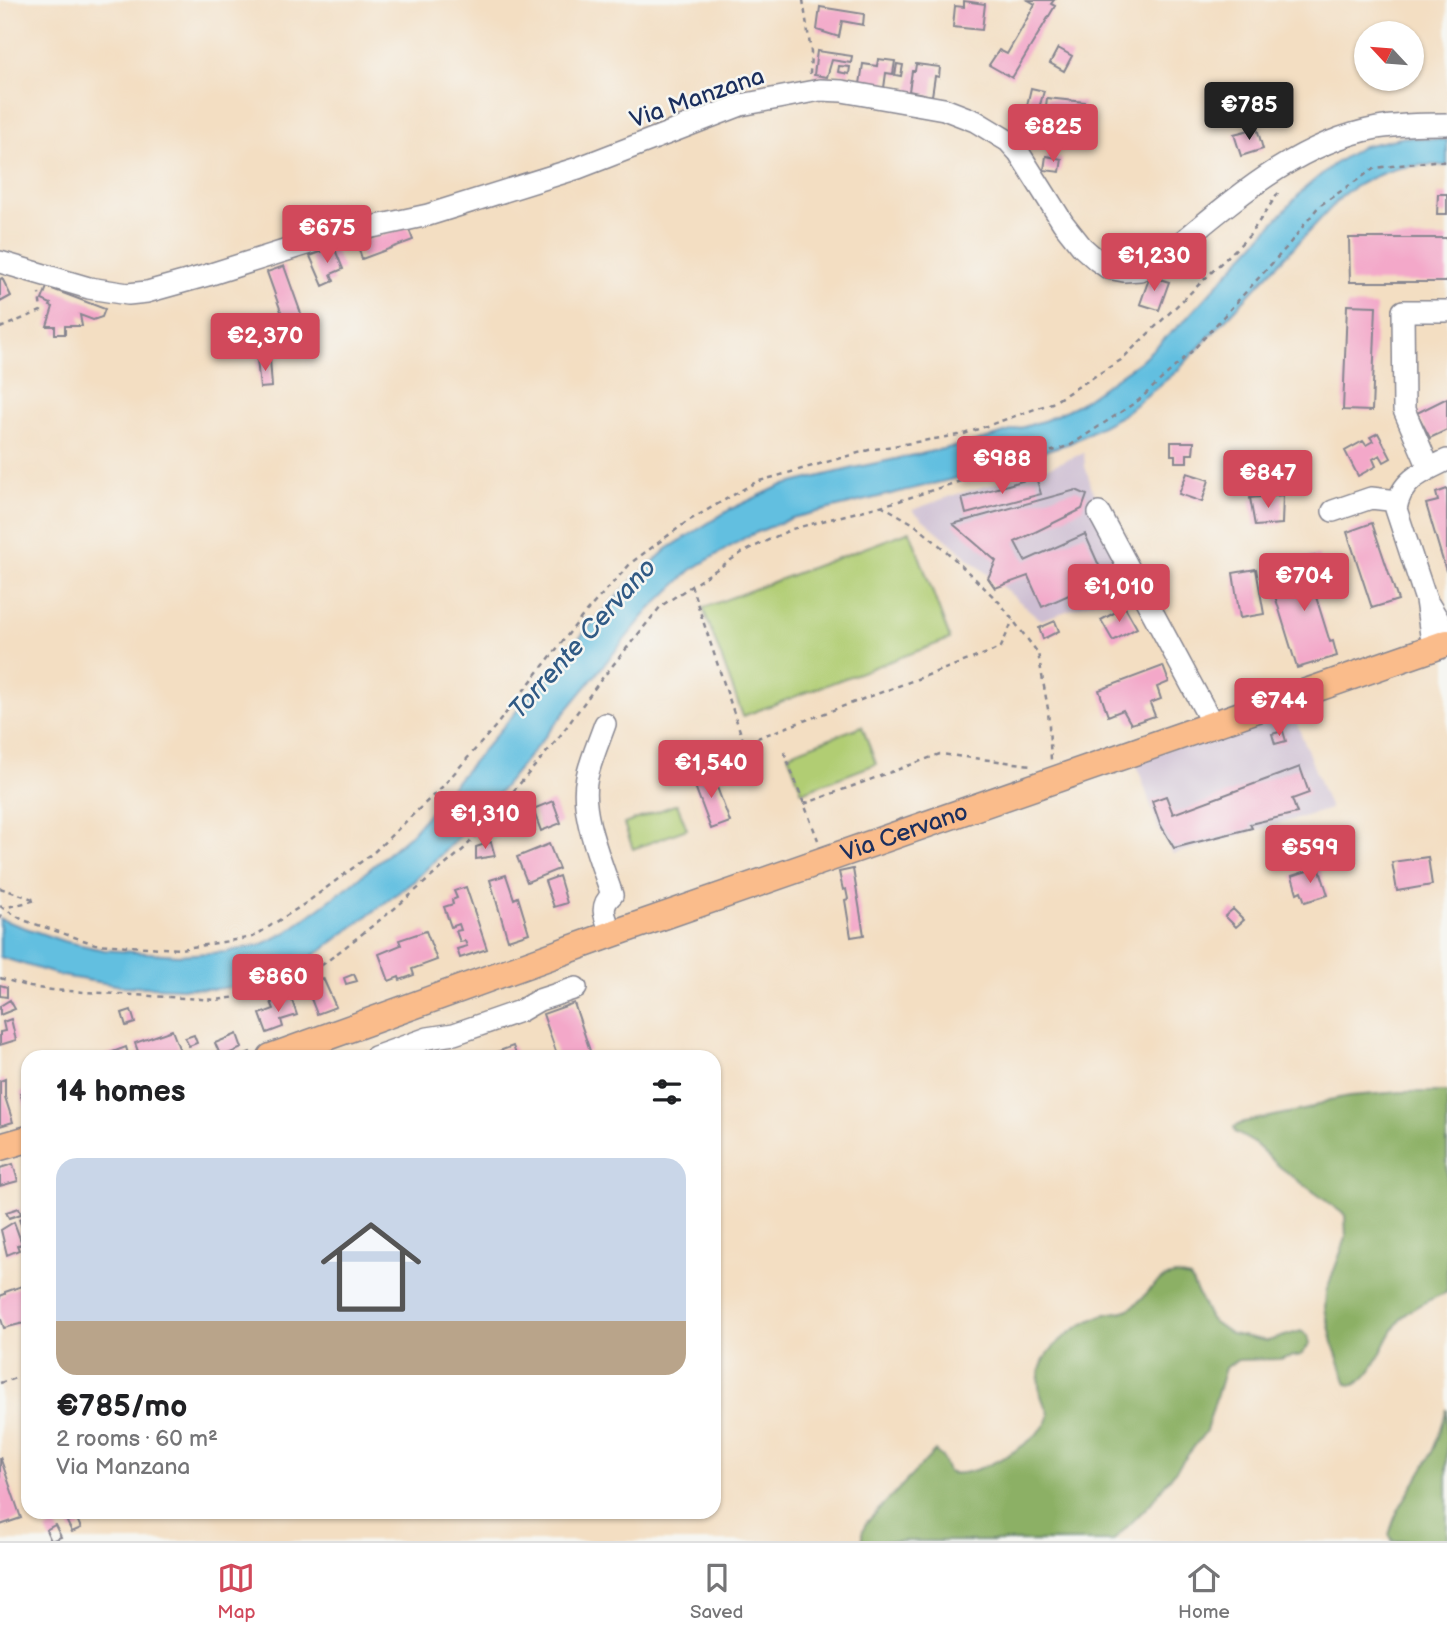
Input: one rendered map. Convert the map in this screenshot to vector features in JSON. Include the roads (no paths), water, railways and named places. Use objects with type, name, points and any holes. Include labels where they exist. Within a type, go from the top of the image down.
[{"type":"main road","name":"Via Cervano","points":[[291,1050],[612,934],[1352,676],[1438,625]]},
{"type":"main road","points":[[0,1147],[21,1141]]},
{"type":"street","name":"Via Manzana","points":[[0,262],[89,288],[128,294],[147,292],[335,235],[428,215],[578,168],[741,105],[809,91],[842,91],[944,109],[975,121],[1008,141],[1019,153],[1063,223],[1082,247],[1108,268],[1140,270],[1157,262],[1267,175],[1297,158],[1376,128],[1447,124]]},
{"type":"street","points":[[1438,625],[1396,509],[1405,485],[1438,464],[1404,410],[1403,310],[1447,311]]},
{"type":"street","points":[[1333,511],[1371,498],[1398,501]]},
{"type":"street","points":[[1099,513],[1213,724]]},
{"type":"street","points":[[605,724],[587,779],[586,798],[591,827],[612,895],[603,909],[612,934]]},
{"type":"street","points":[[394,1050],[428,1038],[454,1034],[576,988]]},
{"type":"street","points":[[362,1025],[371,1050]]},
{"type":"water","name":"Torrente Cervano","points":[[1405,137],[1447,140],[1447,166],[1419,165],[1393,170],[1345,193],[1176,372],[1121,416],[1070,443],[961,477],[792,518],[748,536],[691,570],[648,611],[479,817],[414,881],[286,975],[258,984],[214,989],[122,986],[62,976],[0,957],[0,919],[63,941],[104,950],[178,955],[226,952],[261,945],[287,932],[353,883],[410,835],[583,634],[627,586],[667,549],[731,509],[780,486],[976,442],[1046,420],[1079,404],[1139,362],[1185,320],[1305,188],[1334,164],[1363,146]]}]
